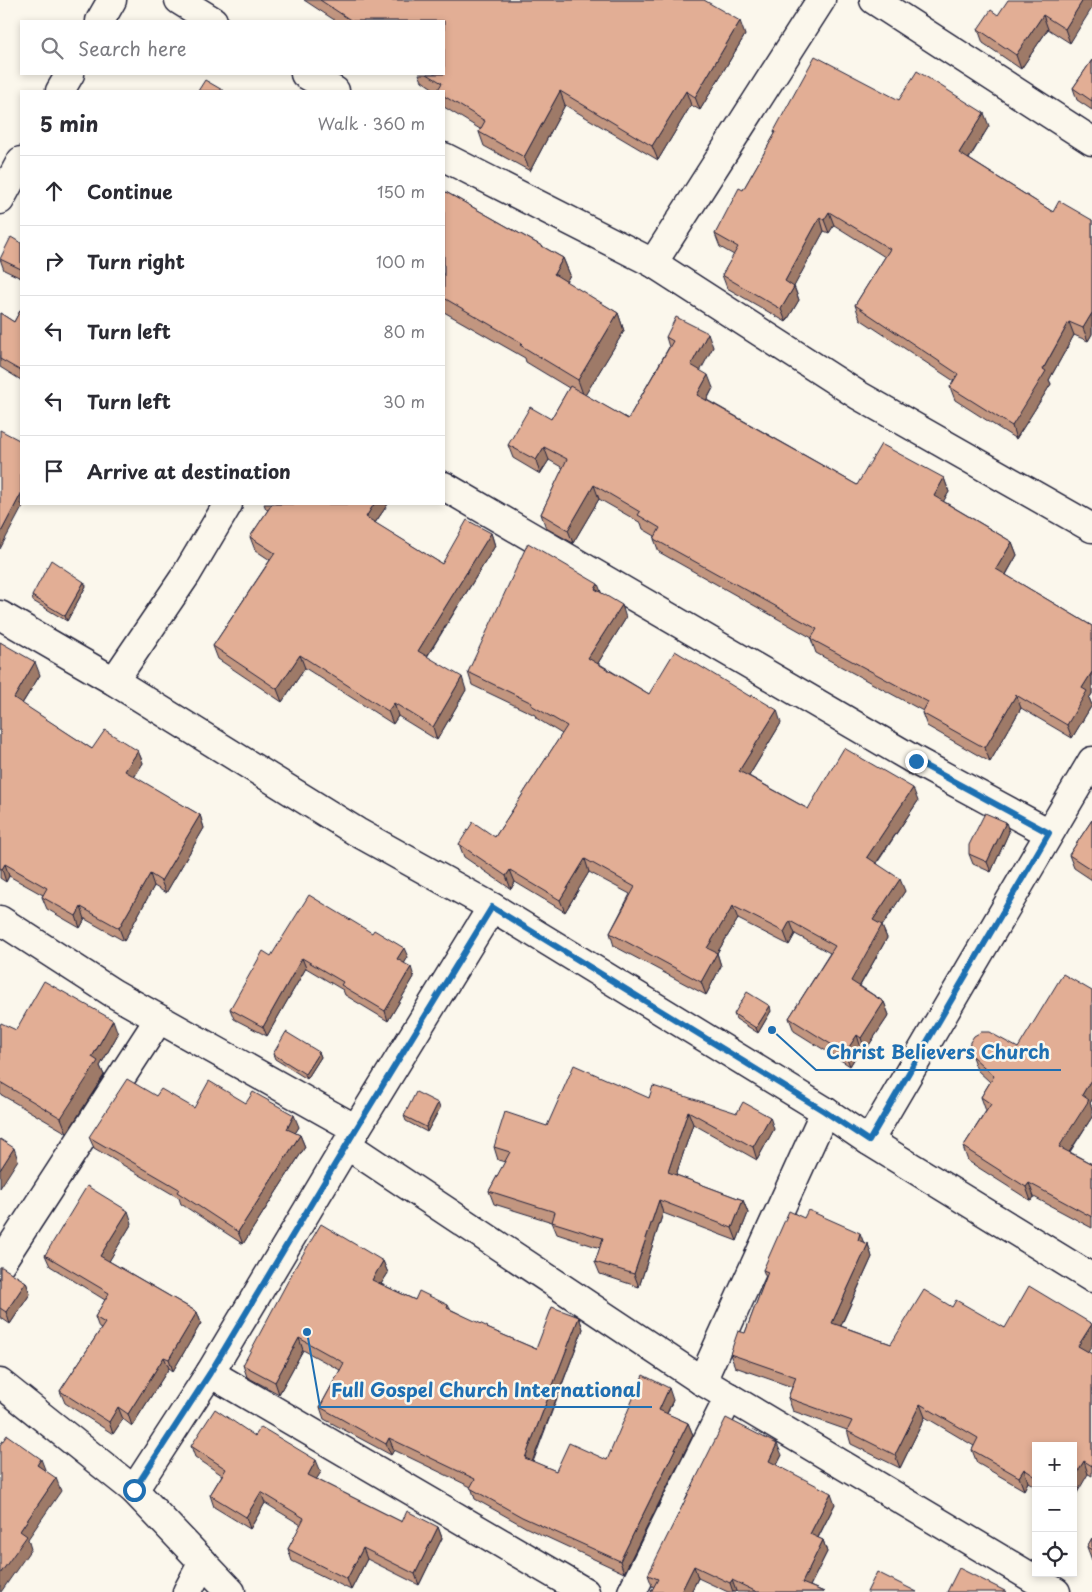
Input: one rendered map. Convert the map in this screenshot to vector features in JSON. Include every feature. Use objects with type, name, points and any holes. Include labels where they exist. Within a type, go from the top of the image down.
[{"type":"street","points":[[101,20],[112,0]]},
{"type":"street","points":[[179,0],[211,20]]},
{"type":"street","points":[[653,263],[821,0]]},
{"type":"street","points":[[874,0],[1092,141]]},
{"type":"street","points":[[61,90],[69,75]]},
{"type":"street","points":[[307,75],[333,90]]},
{"type":"street","points":[[445,158],[653,263],[858,395],[1092,528]]},
{"type":"street","points":[[0,200],[20,163]]},
{"type":"street","points":[[445,487],[916,761],[1049,833]]},
{"type":"street","points":[[114,681],[186,575],[227,505]]},
{"type":"street","points":[[0,615],[114,681],[357,832],[492,907],[1092,1278]]},
{"type":"street","points":[[869,1141],[1092,761]]},
{"type":"street","points":[[134,1490],[210,1373],[351,1137],[492,907]]},
{"type":"street","points":[[0,920],[113,993],[159,1019],[351,1137],[702,1381],[1056,1592]]},
{"type":"street","points":[[0,1264],[159,1019]]},
{"type":"street","points":[[702,1381],[824,1111]]},
{"type":"street","points":[[210,1373],[585,1592]]},
{"type":"street","points":[[0,1384],[134,1490],[231,1592]]},
{"type":"street","points":[[632,1592],[729,1396]]},
{"type":"street","points":[[187,1592],[203,1562]]},
{"type":"building","points":[[320,0],[704,0],[740,21],[695,97],[686,91],[652,146],[560,91],[524,157],[479,132],[485,121],[445,97],[445,90],[438,90],[442,83],[429,75],[445,75],[445,20],[350,20]]},
{"type":"building","points":[[1008,0],[1083,0],[1065,29],[1043,15],[1016,55],[978,29],[991,10],[998,15]]},
{"type":"building","points":[[815,56],[899,100],[917,71],[984,113],[959,153],[1053,212],[1059,201],[1092,220],[1092,313],[1083,328],[1069,322],[1043,369],[1046,371],[1012,426],[950,387],[958,374],[855,305],[890,249],[829,212],[824,220],[820,217],[785,281],[794,287],[781,309],[722,275],[738,247],[715,234],[739,188],[743,190],[776,132],[774,131]]},
{"type":"building","points":[[1092,60],[1092,101],[1073,88]]},
{"type":"building","points":[[205,80],[222,90],[199,90]]},
{"type":"building","points":[[445,192],[563,258],[554,274],[618,313],[578,380],[520,345],[522,343],[445,299]]},
{"type":"building","points":[[11,237],[20,242],[20,269],[0,259]]},
{"type":"building","points":[[20,311],[20,370],[0,359],[0,313],[14,322]]},
{"type":"building","points":[[676,317],[708,333],[691,365],[708,375],[697,395],[857,485],[881,444],[944,478],[934,496],[1012,542],[996,569],[1092,626],[1092,672],[1082,688],[1087,691],[1067,725],[1016,695],[985,748],[922,713],[928,702],[811,639],[817,629],[654,539],[660,528],[638,515],[640,512],[594,485],[568,530],[541,514],[567,459],[544,447],[536,460],[508,445],[530,407],[551,419],[570,386],[628,419],[673,341],[666,337]]},
{"type":"building","points":[[0,430],[20,440],[20,496],[0,534]]},
{"type":"building","points":[[271,505],[373,505],[366,517],[442,564],[467,520],[491,533],[418,651],[462,677],[433,727],[394,703],[388,711],[300,655],[277,689],[213,646],[275,553],[250,537]]},
{"type":"building","points":[[528,543],[598,584],[595,589],[622,605],[588,658],[649,694],[675,651],[751,697],[752,695],[777,710],[739,771],[808,809],[844,748],[913,788],[867,857],[900,879],[873,920],[882,925],[851,981],[884,1002],[861,1038],[857,1035],[845,1053],[789,1018],[835,946],[790,921],[784,932],[733,906],[707,948],[717,953],[701,982],[610,933],[635,887],[585,859],[560,900],[510,870],[506,876],[459,844],[473,822],[495,837],[567,726],[531,705],[532,703],[468,672]]},
{"type":"building","points":[[51,560],[84,582],[65,616],[32,596]]},
{"type":"building","points":[[0,642],[35,662],[14,698],[92,749],[105,730],[138,751],[125,771],[200,815],[161,881],[150,874],[119,928],[81,907],[76,916],[42,897],[47,888],[5,864],[2,869],[0,868]]},
{"type":"building","points":[[985,813],[1006,822],[987,862],[969,854],[969,845]]},
{"type":"building","points":[[1092,820],[1092,870],[1069,855]]},
{"type":"building","points":[[309,895],[372,933],[374,930],[404,948],[397,959],[411,967],[385,1011],[341,985],[343,982],[302,958],[263,1027],[230,1009],[263,951],[271,956]]},
{"type":"building","points":[[1063,974],[1092,991],[1092,1078],[1082,1095],[1089,1100],[1059,1147],[1092,1164],[1092,1217],[1029,1183],[1026,1187],[963,1147],[991,1104],[981,1097],[994,1076],[972,1056],[969,1049],[970,1042],[974,1036],[981,1032],[989,1032],[1018,1048]]},
{"type":"building","points":[[44,981],[113,1020],[92,1057],[98,1061],[61,1118],[0,1082],[1,1023],[16,1030]]},
{"type":"building","points":[[747,992],[770,1006],[756,1028],[734,1014]]},
{"type":"building","points":[[286,1032],[319,1052],[305,1074],[273,1054]]},
{"type":"building","points":[[574,1065],[649,1098],[653,1086],[737,1113],[743,1102],[770,1117],[753,1147],[688,1111],[668,1172],[743,1200],[732,1228],[659,1200],[634,1274],[595,1262],[603,1238],[552,1222],[555,1212],[489,1191],[510,1152],[494,1147],[505,1112],[547,1126]]},
{"type":"building","points":[[127,1079],[156,1096],[161,1089],[194,1108],[209,1081],[246,1103],[253,1092],[294,1115],[287,1129],[300,1135],[238,1232],[177,1192],[179,1189],[89,1137]]},
{"type":"building","points":[[416,1092],[438,1103],[426,1127],[404,1116]]},
{"type":"building","points":[[0,1139],[14,1148],[0,1170]]},
{"type":"building","points":[[87,1186],[128,1211],[100,1256],[197,1312],[169,1359],[164,1357],[128,1414],[118,1407],[109,1422],[60,1391],[105,1323],[95,1317],[109,1293],[45,1255]]},
{"type":"building","points":[[808,1210],[860,1233],[858,1240],[868,1244],[832,1323],[891,1344],[924,1290],[952,1307],[956,1300],[1005,1328],[1029,1286],[1092,1324],[1078,1346],[1092,1354],[1092,1466],[1084,1461],[1077,1472],[1077,1442],[1032,1442],[1032,1474],[1024,1469],[1019,1477],[972,1450],[978,1438],[920,1404],[895,1455],[847,1431],[852,1421],[788,1398],[796,1377],[730,1354],[738,1331],[745,1333],[768,1272],[763,1270],[789,1211],[804,1218]]},
{"type":"building","points":[[321,1224],[383,1261],[372,1280],[415,1300],[419,1291],[448,1305],[447,1308],[487,1328],[536,1349],[552,1307],[579,1317],[525,1458],[556,1471],[569,1443],[607,1460],[643,1375],[669,1388],[659,1410],[688,1423],[620,1561],[522,1517],[470,1488],[475,1479],[389,1438],[386,1444],[320,1407],[344,1363],[299,1338],[275,1382],[243,1365],[296,1266]]},
{"type":"building","points":[[0,1267],[26,1282],[6,1312],[0,1308]]},
{"type":"building","points":[[215,1409],[255,1436],[261,1427],[316,1460],[308,1475],[402,1522],[407,1511],[438,1527],[415,1574],[363,1548],[347,1579],[288,1549],[304,1518],[261,1492],[246,1517],[210,1495],[226,1469],[191,1446]]},
{"type":"building","points":[[726,1418],[777,1444],[769,1461],[831,1493],[810,1534],[823,1540],[802,1583],[824,1592],[757,1592],[732,1580],[730,1583],[694,1566],[681,1592],[651,1592],[658,1579],[648,1575]]},
{"type":"building","points":[[7,1435],[41,1459],[37,1465],[56,1478],[20,1531],[27,1536],[0,1574],[0,1445]]},
{"type":"building","points":[[1092,1538],[1092,1550],[1087,1547]]},
{"type":"building","points":[[959,1568],[1007,1592],[947,1592]]},
{"type":"building","points":[[877,1572],[917,1592],[867,1592]]},
{"type":"place","name":"Christ Believers Church","points":[[772,1030]]},
{"type":"place","name":"Full Gospel Church International","points":[[307,1332]]},
{"type":"route","points":[[134,1490],[210,1373],[492,907],[655,1006],[869,1141],[1049,833],[916,761]]}]
